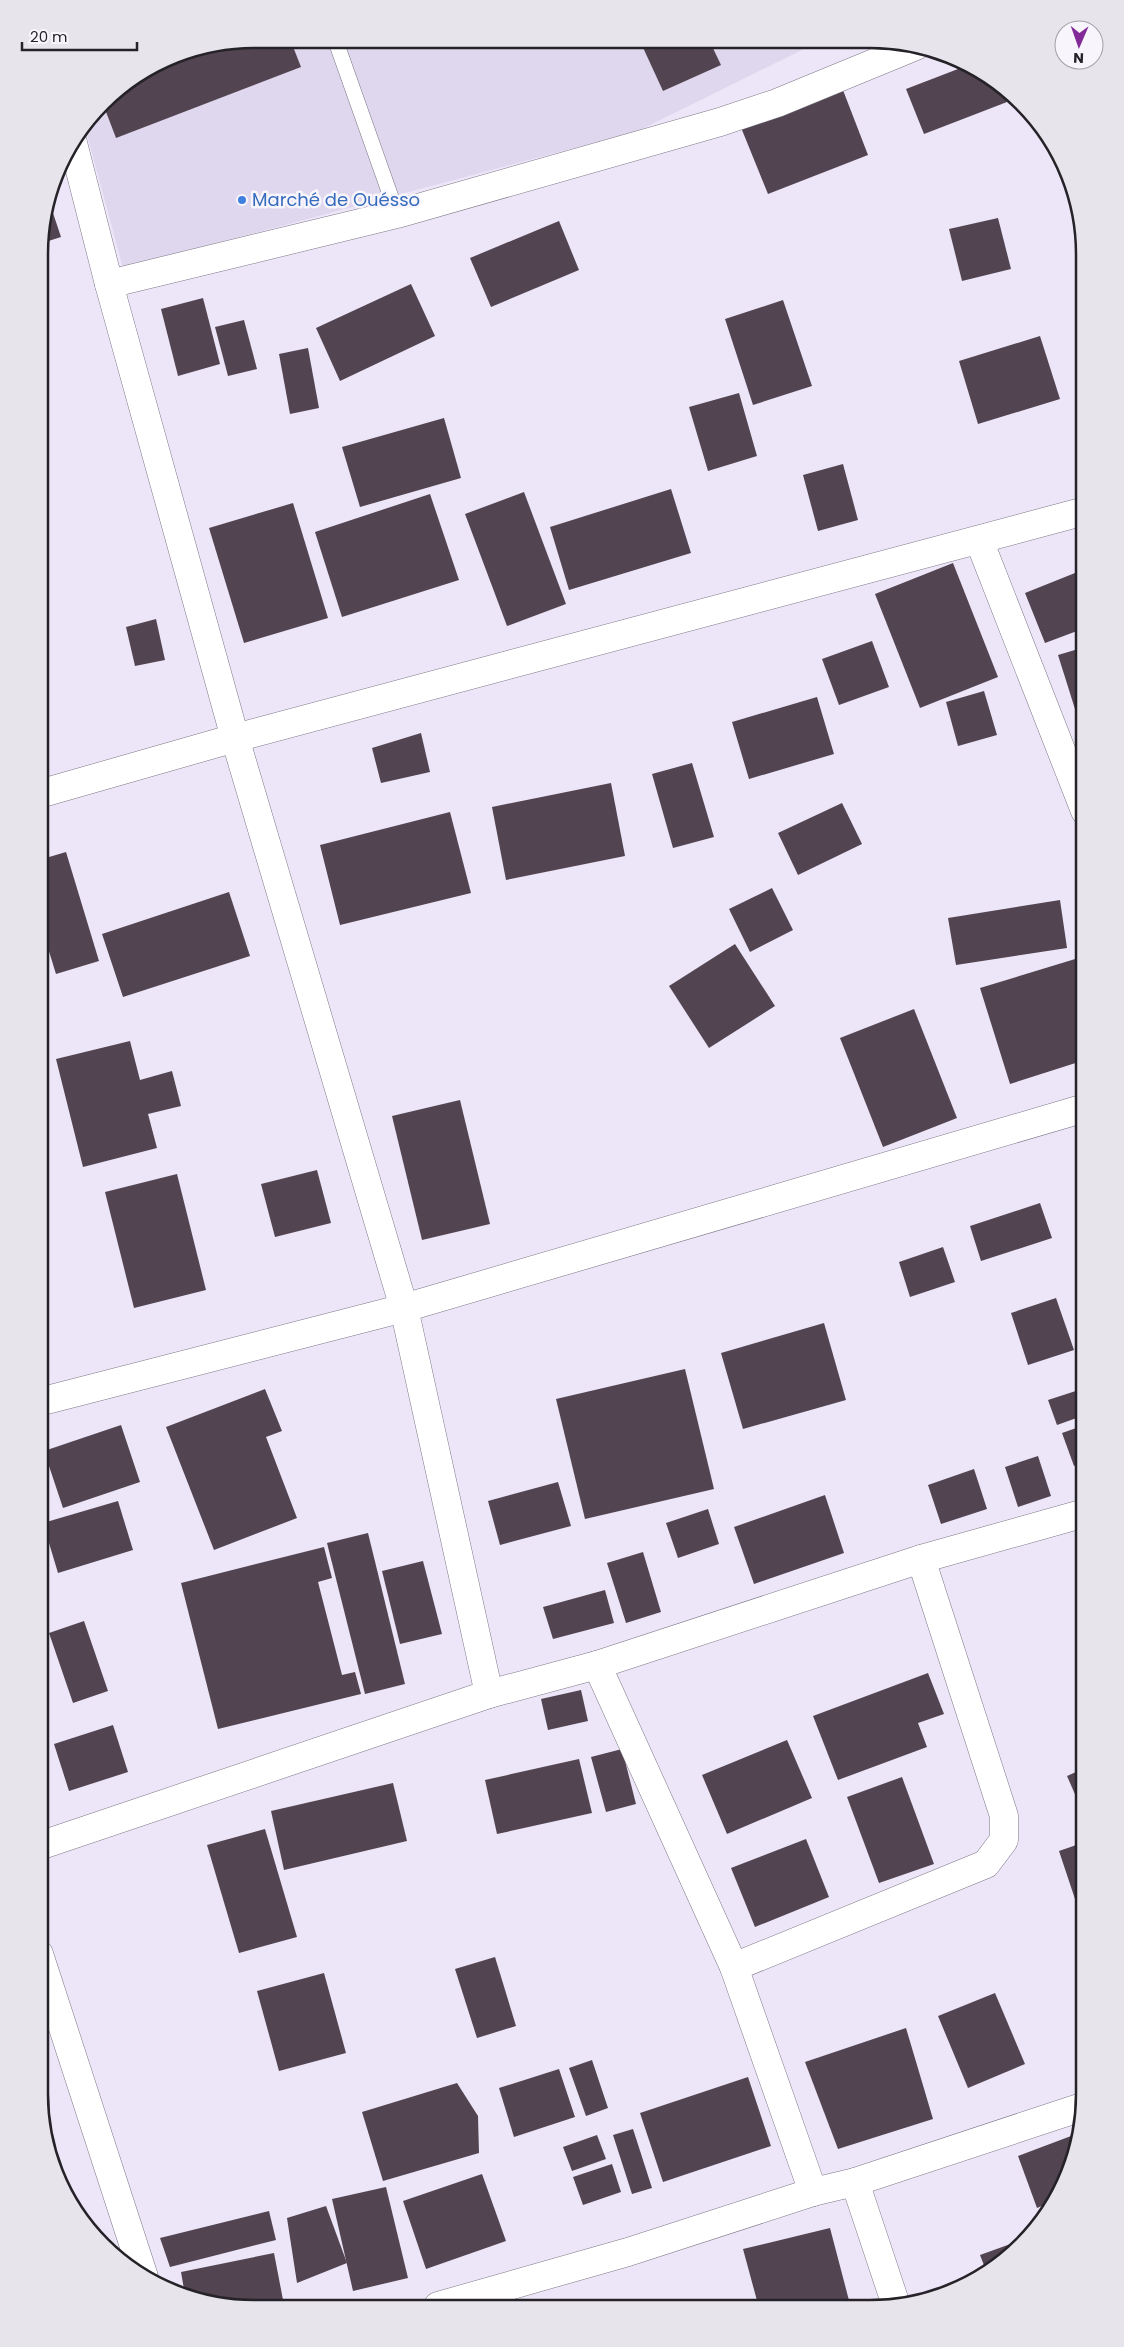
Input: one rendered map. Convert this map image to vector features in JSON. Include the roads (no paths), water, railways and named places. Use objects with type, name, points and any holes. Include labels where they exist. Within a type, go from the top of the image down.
[{"type":"street","points":[[108,284],[397,214],[728,119],[778,103],[906,50]]},
{"type":"street","points":[[75,150],[108,284],[235,738],[404,1308],[489,1694]]},
{"type":"street","points":[[48,791],[235,738],[1076,513]]},
{"type":"street","points":[[979,540],[1076,789]]},
{"type":"street","points":[[48,1400],[404,1308],[1076,1111]]},
{"type":"street","points":[[48,1843],[489,1694],[597,1665],[921,1559],[1076,1516]]},
{"type":"street","points":[[734,1967],[986,1864],[1004,1840],[1004,1816],[921,1559]]},
{"type":"street","points":[[597,1665],[734,1967],[813,2192]]},
{"type":"street","points":[[48,1982],[140,2266]]},
{"type":"street","points":[[459,2300],[628,2252],[813,2192],[855,2182],[1076,2109]]},
{"type":"street","points":[[855,2182],[894,2298]]},
{"type":"lane","points":[[338,48],[397,214]]},
{"type":"place","name":"Marché de Ouésso","points":[[242,200]]}]
